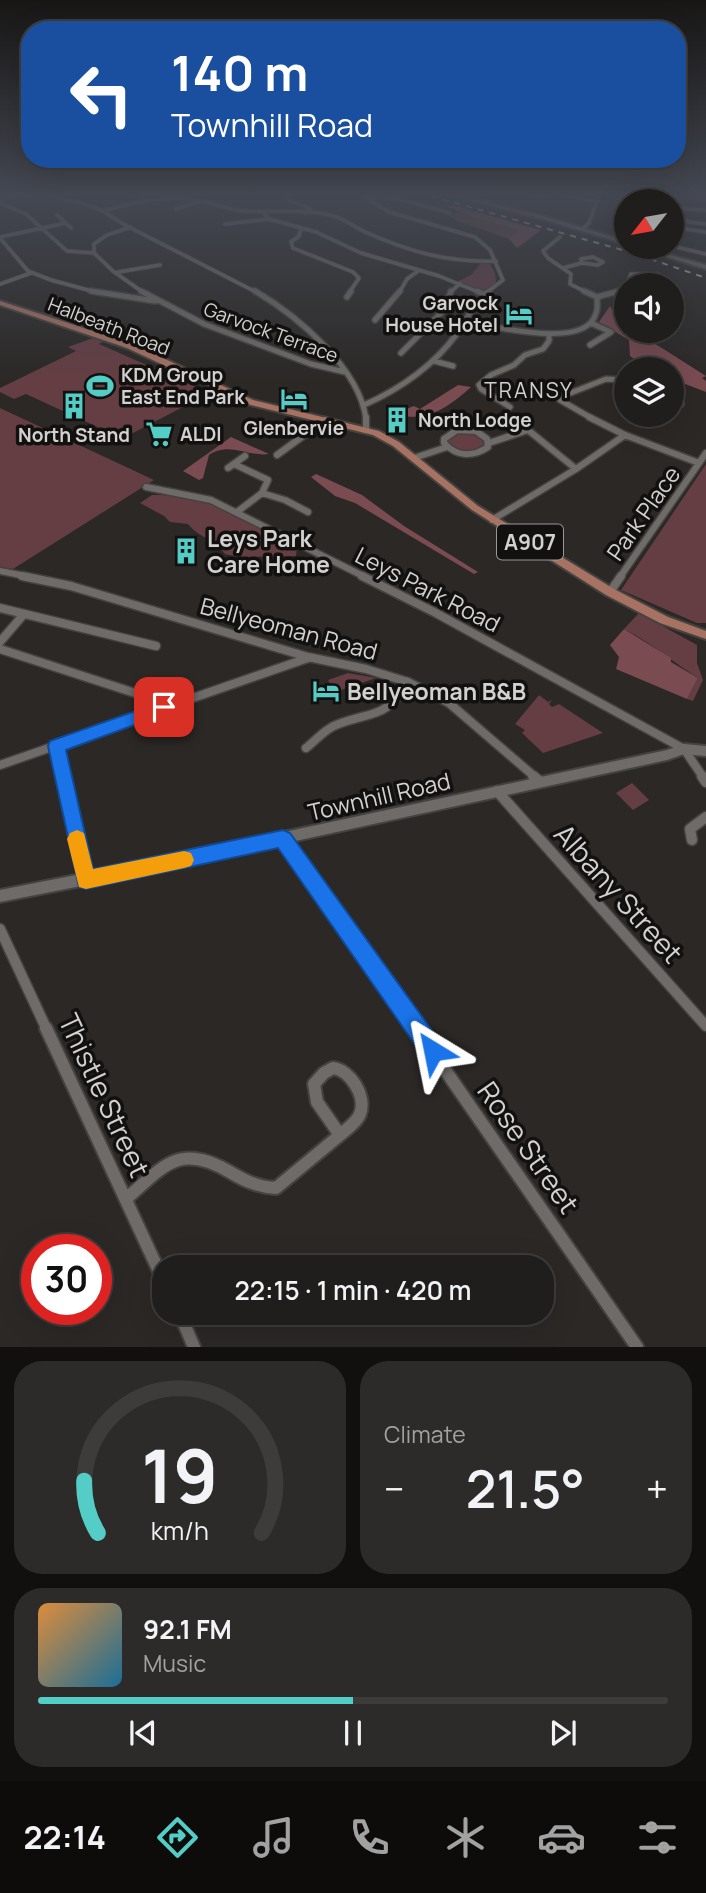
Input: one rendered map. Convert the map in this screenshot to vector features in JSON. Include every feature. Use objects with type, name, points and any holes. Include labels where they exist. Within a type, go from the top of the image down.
[{"type":"main road","name":"Halbeath Road","points":[[0,303],[130,346],[239,398],[325,420]]},
{"type":"main road","name":"A907","points":[[325,420],[366,429],[396,444],[492,520],[610,592],[664,620],[706,635]]},
{"type":"street","points":[[16,256],[31,273],[112,296],[144,303],[155,301]]},
{"type":"street","name":"Garvock Terrace","points":[[98,256],[155,301],[254,343],[330,370],[345,372]]},
{"type":"street","points":[[187,256],[262,295],[296,319],[345,372],[364,405],[366,429]]},
{"type":"street","points":[[312,256],[352,272],[359,278],[347,297]]},
{"type":"street","points":[[370,256],[460,284],[486,295]]},
{"type":"street","points":[[432,256],[464,262],[496,261]]},
{"type":"street","points":[[364,405],[398,388],[434,361],[468,321],[475,303],[498,288],[503,280],[493,256]]},
{"type":"street","points":[[546,256],[571,274],[570,284],[573,287],[597,297],[614,293]]},
{"type":"street","points":[[676,259],[706,268]]},
{"type":"street","points":[[562,268],[582,263]]},
{"type":"street","points":[[118,272],[160,265]]},
{"type":"street","points":[[374,320],[396,298],[407,279],[418,271]]},
{"type":"street","points":[[0,284],[31,273]]},
{"type":"street","points":[[401,353],[445,309],[450,292],[460,284]]},
{"type":"street","points":[[468,321],[549,335],[578,329],[591,323],[598,314],[597,297]]},
{"type":"street","points":[[590,345],[611,332],[591,323]]},
{"type":"street","points":[[510,407],[481,389],[479,385],[491,375],[514,365],[525,355],[544,349],[549,335]]},
{"type":"street","points":[[434,361],[453,366]]},
{"type":"street","points":[[614,379],[606,379],[563,396],[560,400],[625,435],[699,463]]},
{"type":"street","points":[[277,455],[325,420]]},
{"type":"street","points":[[489,443],[479,432],[457,430],[444,439],[447,447],[457,453],[472,454],[484,450],[489,443],[528,430],[576,469]]},
{"type":"street","points":[[492,520],[576,469],[625,435]]},
{"type":"street","points":[[414,458],[447,447]]},
{"type":"street","name":"Park Place","points":[[610,592],[706,453]]},
{"type":"street","points":[[237,512],[262,493],[268,481],[231,466],[245,456]]},
{"type":"street","name":"Leys Park Road","points":[[146,487],[199,496],[237,512],[458,624],[628,721],[684,749]]},
{"type":"street","points":[[262,493],[285,500],[308,512]]},
{"type":"street","name":"Bellyeoman Road","points":[[0,571],[71,586],[308,657],[366,669],[408,682],[452,705],[538,780]]},
{"type":"street","points":[[0,608],[156,646]]},
{"type":"street","points":[[0,642],[24,614]]},
{"type":"street","points":[[0,649],[138,694],[164,707]]},
{"type":"street","points":[[0,765],[308,657]]},
{"type":"street","points":[[306,748],[334,725],[369,717],[387,709],[396,701],[408,682]]},
{"type":"street","points":[[56,746],[86,880]]},
{"type":"street","points":[[684,749],[706,751]]},
{"type":"street","points":[[684,749],[706,782]]},
{"type":"street","name":"Townhill Road","points":[[0,897],[283,839],[538,780],[667,755],[684,749]]},
{"type":"street","name":"Albany Street","points":[[497,791],[706,1026]]},
{"type":"street","points":[[692,840],[692,826],[706,817]]},
{"type":"street","name":"Rose Street","points":[[283,839],[637,1347]]},
{"type":"street","name":"Thistle Street","points":[[0,929],[152,1256]]},
{"type":"street","points":[[126,1199],[174,1160],[190,1157],[205,1159],[263,1190],[276,1188],[340,1135],[357,1119],[362,1104],[360,1095],[343,1070],[336,1068],[329,1069],[314,1084],[317,1102],[340,1135]]},
{"type":"street","points":[[184,1325],[194,1347]]},
{"type":"shaded area","points":[[481,263],[490,264],[496,283],[482,290],[459,281],[471,275]]},
{"type":"shaded area","points":[[610,306],[614,313],[614,331],[599,322]]},
{"type":"shaded area","name":"KDM Group East End Park","points":[[93,338],[104,341],[99,344],[210,393],[131,434],[119,437],[26,394],[14,399],[0,392],[0,388],[76,351],[68,347]]},
{"type":"shaded area","points":[[629,343],[654,343],[676,357],[631,357]]},
{"type":"shaded area","points":[[684,362],[706,376],[702,378],[706,381],[706,392],[684,384]]},
{"type":"shaded area","points":[[458,385],[471,387],[436,412],[416,417],[395,413],[414,406],[420,409]]},
{"type":"shaded area","points":[[0,408],[154,480],[13,569],[0,567]]},
{"type":"shaded area","points":[[471,432],[485,439],[485,446],[475,451],[465,451],[447,443],[453,433]]},
{"type":"shaded area","points":[[231,437],[269,454],[224,449],[209,455],[203,478],[199,480],[183,471]]},
{"type":"shaded area","points":[[706,464],[706,623],[697,623],[621,590]]},
{"type":"shaded area","points":[[316,474],[362,495],[404,526],[478,572],[474,574],[355,503],[335,496],[311,477]]},
{"type":"shaded area","points":[[152,495],[192,499],[228,511],[297,546],[296,556],[238,557],[225,554],[188,524],[170,522],[140,503]]},
{"type":"shaded area","points":[[639,613],[697,645],[697,663],[703,680],[693,701],[687,699],[698,678],[624,629]]},
{"type":"shaded area","points":[[624,629],[698,678],[687,699],[616,669],[619,657],[610,645]]},
{"type":"shaded area","points":[[348,673],[376,678],[335,692],[328,680]]},
{"type":"shaded area","points":[[539,695],[548,702],[552,700],[549,704],[552,707],[559,704],[603,733],[543,753],[522,733],[525,730],[515,724]]},
{"type":"shaded area","points":[[632,783],[649,800],[633,810],[616,793]]},
{"type":"railway","points":[[641,256],[706,278]]},
{"type":"slow traffic","points":[[77,839],[86,880],[184,860]]},
{"type":"place","name":"Garvock House Hotel","points":[[519,314]]},
{"type":"place","name":"KDM Group East End Park","points":[[100,386]]},
{"type":"place","name":"Glenbervie","points":[[294,399]]},
{"type":"place","name":"North Stand","points":[[74,406]]},
{"type":"place","name":"North Lodge","points":[[397,420]]},
{"type":"place","name":"ALDI","points":[[159,434]]},
{"type":"place","name":"Leys Park Care Home","points":[[186,551]]},
{"type":"place","name":"Bellyeoman B&B","points":[[326,691]]},
{"type":"district","name":"TRANSY","points":[[529,390]]},
{"type":"route","points":[[164,707],[56,746],[86,880],[283,839],[433,1051]]}]
